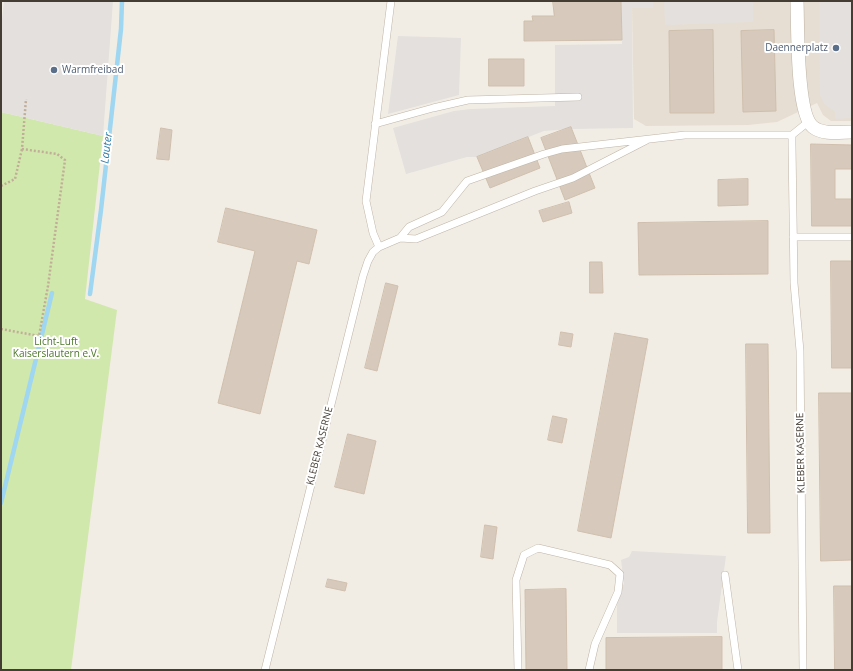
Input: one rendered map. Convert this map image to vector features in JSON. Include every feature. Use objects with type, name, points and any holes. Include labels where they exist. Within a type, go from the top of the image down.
[{"type":"street","points":[[797,1],[801,97],[804,113],[808,122],[814,128],[821,131],[852,132]]},
{"type":"lane","points":[[391,1],[366,201],[373,233],[379,247],[400,238],[416,239],[573,178],[647,140]]},
{"type":"lane","points":[[375,124],[468,100],[578,97]]},
{"type":"lane","points":[[400,238],[409,227],[442,212],[467,181],[544,154],[562,150],[685,135],[792,135],[808,122]]},
{"type":"lane","name":"KLEBER KASERNE","points":[[792,135],[794,283],[800,351],[803,670]]},
{"type":"lane","points":[[793,237],[852,237]]},
{"type":"lane","name":"KLEBER KASERNE","points":[[265,670],[363,276],[368,261],[373,252],[379,247]]},
{"type":"lane","points":[[518,670],[516,580],[524,555],[538,548],[610,565],[620,574],[618,592],[596,644],[589,670]]},
{"type":"lane","points":[[725,575],[738,670]]},
{"type":"path","points":[[1,186],[15,179],[22,149],[26,99]]},
{"type":"path","points":[[1,329],[39,336],[48,286],[65,160],[57,154],[22,149]]},
{"type":"shaded area","name":"Warmfreibad","points":[[4,1],[113,1],[103,136],[1,112],[1,28]]},
{"type":"shaded area","points":[[621,1],[653,1],[653,8],[632,8],[633,128],[544,131],[477,157],[467,157],[406,174],[393,128],[454,111],[555,106],[555,45],[622,44]]},
{"type":"shaded area","points":[[653,1],[852,1],[852,121],[831,121],[823,115],[817,103],[777,122],[748,125],[646,126],[634,119],[632,7],[653,8]]},
{"type":"shaded area","points":[[664,1],[781,1],[753,2],[753,22],[665,25]]},
{"type":"shaded area","name":"Daennerplatz","points":[[819,1],[852,1],[852,118],[835,119],[835,112],[824,104],[820,95]]},
{"type":"shaded area","points":[[398,36],[461,38],[459,95],[388,114]]},
{"type":"shaded area","points":[[632,551],[726,556],[717,622],[717,633],[617,633],[617,603],[624,583],[621,560],[629,557]]},
{"type":"green space","name":"Licht-Luft Kaiserslautern e.V.","points":[[1,112],[103,136],[85,299],[117,310],[71,670],[1,670]]},
{"type":"building","points":[[553,1],[621,1],[622,40],[524,41],[524,21],[533,21],[532,16],[554,16]]},
{"type":"building","points":[[713,30],[714,113],[670,113],[669,31]]},
{"type":"building","points":[[774,30],[776,111],[743,112],[741,31]]},
{"type":"building","points":[[489,59],[524,59],[524,86],[489,86]]},
{"type":"building","points":[[571,127],[595,188],[565,200],[541,138]]},
{"type":"building","points":[[161,128],[172,130],[169,160],[157,159]]},
{"type":"building","points":[[528,137],[540,168],[490,188],[477,157]]},
{"type":"building","points":[[811,144],[852,145],[852,169],[835,169],[835,199],[852,199],[852,226],[812,226]]},
{"type":"building","points":[[748,179],[748,205],[718,206],[718,180]]},
{"type":"building","points":[[569,202],[572,213],[543,222],[539,211]]},
{"type":"building","points":[[226,208],[317,230],[309,264],[297,261],[260,414],[218,403],[255,251],[218,242]]},
{"type":"building","points":[[768,221],[768,274],[639,275],[638,223]]},
{"type":"building","points":[[831,261],[852,261],[852,368],[832,368]]},
{"type":"building","points":[[590,262],[602,262],[603,293],[590,293]]},
{"type":"building","points":[[386,283],[398,286],[377,371],[365,368]]},
{"type":"building","points":[[561,332],[573,334],[571,347],[559,345]]},
{"type":"building","points":[[615,333],[648,339],[611,538],[578,531]]},
{"type":"building","points":[[746,344],[768,344],[770,533],[748,533]]},
{"type":"building","points":[[819,393],[852,393],[852,560],[821,561]]},
{"type":"building","points":[[553,416],[567,419],[562,443],[548,440]]},
{"type":"building","points":[[348,434],[376,441],[364,494],[335,487]]},
{"type":"building","points":[[485,525],[497,527],[493,559],[481,557]]},
{"type":"building","points":[[328,579],[347,583],[345,591],[326,587]]},
{"type":"building","points":[[834,586],[852,586],[852,670],[835,670]]},
{"type":"building","points":[[566,589],[567,670],[526,670],[525,590]]},
{"type":"building","points":[[722,637],[722,670],[606,670],[606,638]]},
{"type":"waterway","name":"Lauter","points":[[90,294],[121,29],[122,1]]},
{"type":"waterway","name":"Lauter","points":[[1,503],[52,293]]},
{"type":"place","name":"Daennerplatz","points":[[836,48]]},
{"type":"place","name":"Warmfreibad","points":[[54,70]]}]
